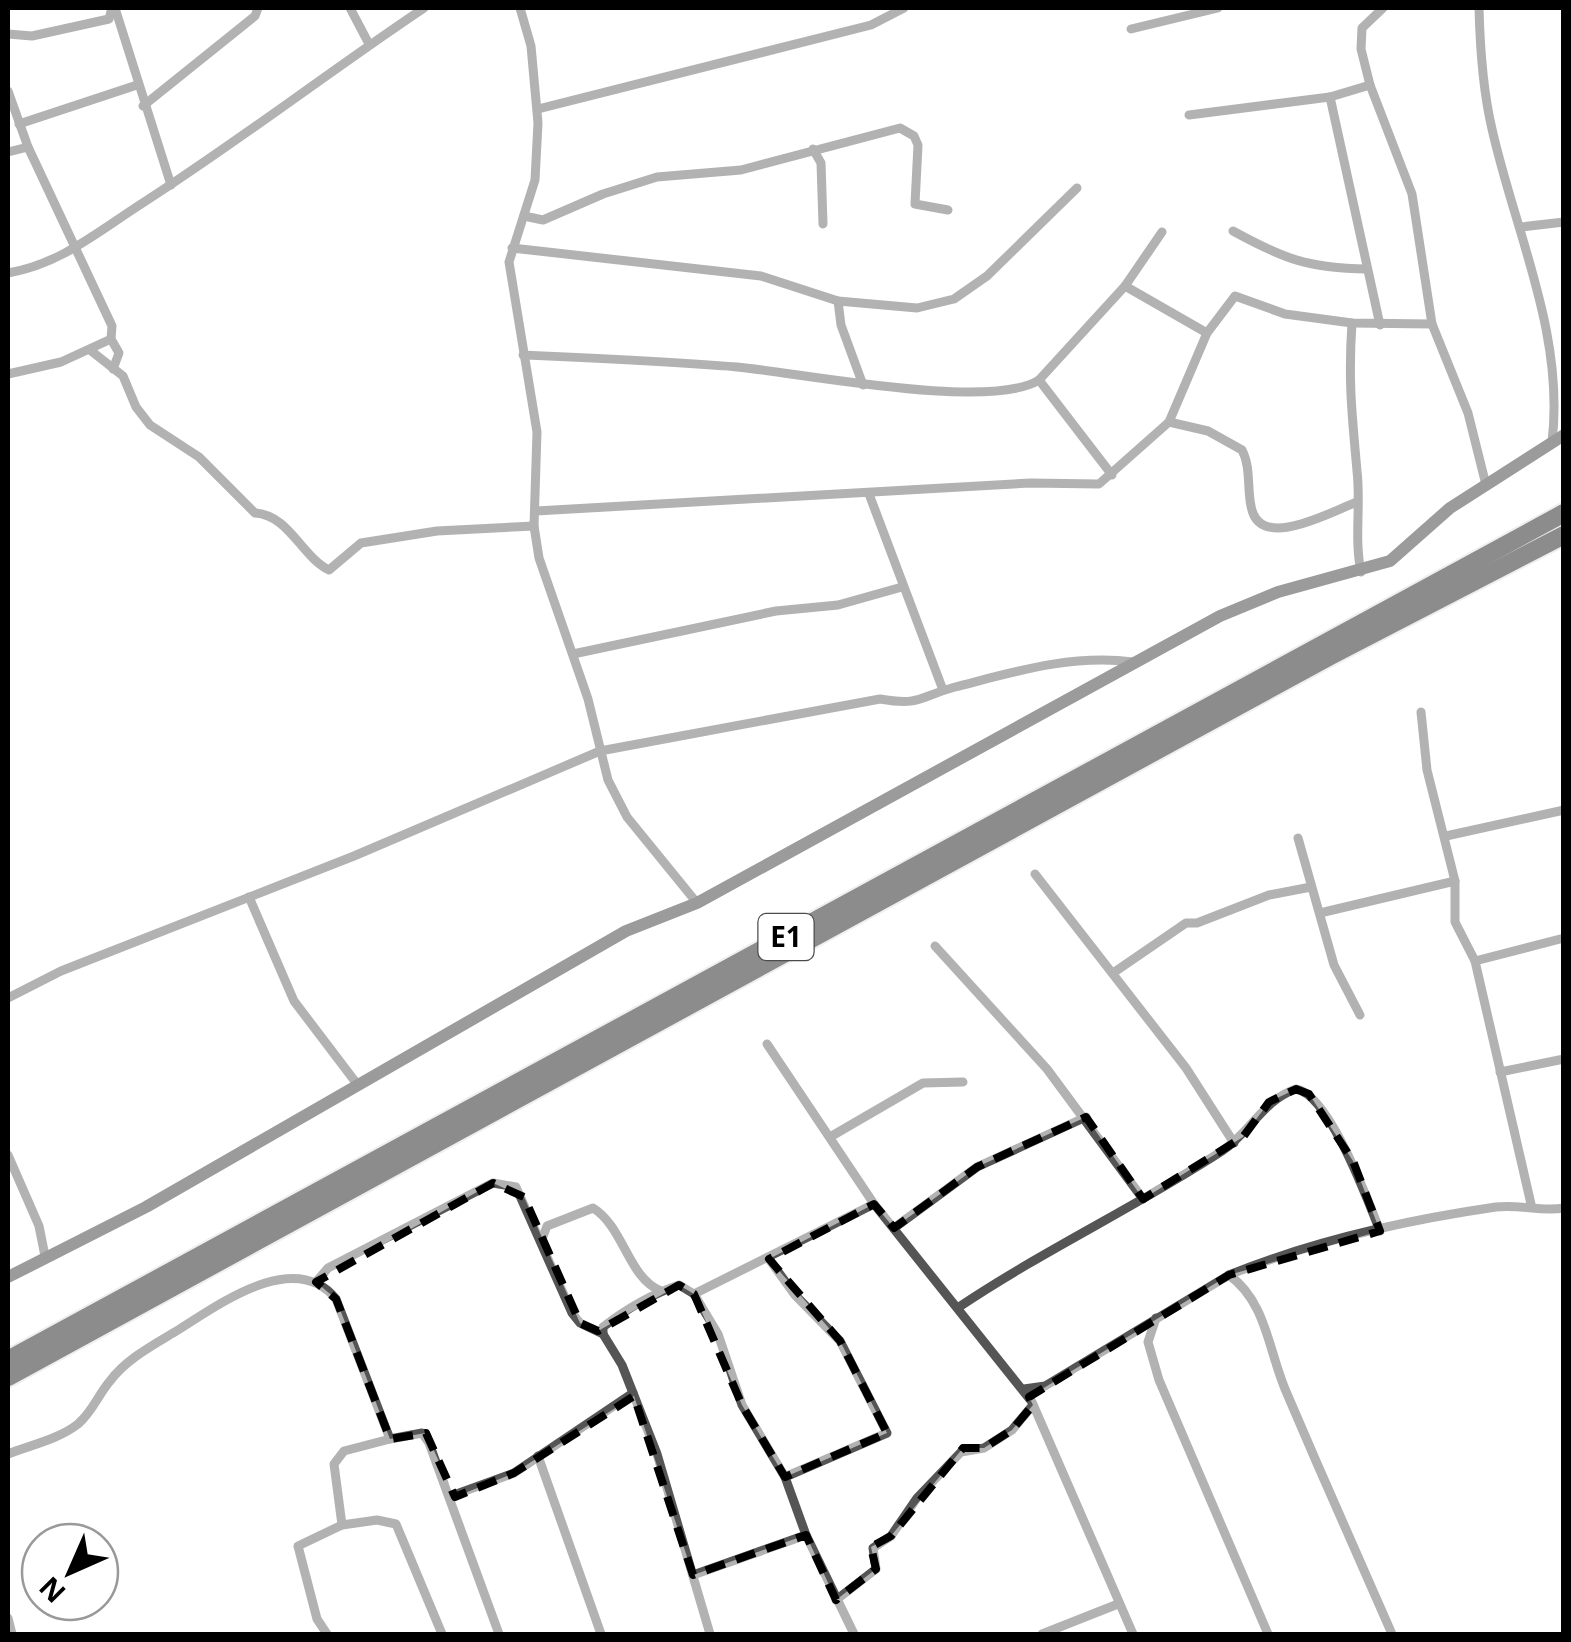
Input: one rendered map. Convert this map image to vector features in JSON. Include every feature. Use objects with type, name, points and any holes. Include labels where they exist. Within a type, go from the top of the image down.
[{"type":"highway","name":"E1","points":[[8,1360],[1564,513]]},
{"type":"highway","name":"E1","points":[[8,1377],[1332,656],[1564,535]]},
{"type":"street","points":[[8,34],[32,36],[109,19],[113,8]]},
{"type":"street","points":[[113,8],[171,186]]},
{"type":"street","points":[[143,106],[254,16],[258,8]]},
{"type":"street","points":[[350,8],[370,44]]},
{"type":"street","points":[[8,273],[42,267],[171,186],[424,8]]},
{"type":"street","points":[[520,8],[531,46],[538,109],[535,180],[508,262],[536,432],[534,526],[544,580],[573,654],[600,751],[626,818],[697,904]]},
{"type":"street","points":[[538,109],[870,25],[904,8]]},
{"type":"street","points":[[1131,29],[1215,8]]},
{"type":"street","points":[[1383,8],[1362,28],[1361,50],[1370,85],[1407,173],[1432,324],[1468,413],[1486,485]]},
{"type":"street","points":[[8,1277],[146,1207],[626,931],[697,904],[902,794],[1133,662],[1278,592],[1390,562],[1450,508],[1558,438],[1555,372],[1521,227],[1492,128],[1479,8]]},
{"type":"street","points":[[18,124],[137,85]]},
{"type":"street","points":[[1189,116],[1330,97],[1370,85]]},
{"type":"street","points":[[8,91],[18,124],[110,319],[111,340],[119,353],[112,369]]},
{"type":"street","points":[[1330,97],[1380,325]]},
{"type":"street","points":[[524,216],[543,220],[602,194],[657,177],[741,170],[900,128],[909,132],[918,145],[915,204],[948,210]]},
{"type":"street","points":[[8,152],[28,146]]},
{"type":"street","points":[[813,149],[821,163],[823,224]]},
{"type":"street","points":[[512,248],[761,276],[838,301],[917,308],[954,299],[987,276],[1077,188]]},
{"type":"street","points":[[1521,227],[1564,222]]},
{"type":"street","points":[[1233,230],[1288,261],[1315,268],[1366,269]]},
{"type":"street","points":[[523,355],[740,368],[863,385],[1002,391],[1039,380],[1125,286],[1162,232]]},
{"type":"street","points":[[1125,286],[1207,333]]},
{"type":"street","points":[[536,511],[1030,483],[1088,486],[1112,475],[1168,422],[1207,333],[1235,296],[1284,314],[1380,325],[1432,324]]},
{"type":"street","points":[[838,301],[841,325],[863,385]]},
{"type":"street","points":[[1352,323],[1347,388],[1358,474],[1361,572]]},
{"type":"street","points":[[8,374],[111,340]]},
{"type":"street","points":[[90,350],[123,376],[136,407],[150,425],[199,457],[255,513],[266,514],[293,534],[318,564],[329,570],[361,543],[436,532],[534,526]]},
{"type":"street","points":[[1039,380],[1112,475]]},
{"type":"street","points":[[1168,422],[1208,431],[1242,450],[1251,512],[1264,526],[1279,529],[1301,524],[1356,502]]},
{"type":"street","points":[[869,494],[943,690]]},
{"type":"street","points":[[573,654],[776,610],[838,604],[902,587]]},
{"type":"street","points":[[8,998],[61,971],[600,751],[880,699],[910,704],[943,690],[1096,657],[1133,662]]},
{"type":"street","points":[[1421,712],[1427,770],[1455,881],[1455,922],[1475,961],[1531,1204]]},
{"type":"street","points":[[1446,836],[1564,810]]},
{"type":"street","points":[[1298,838],[1334,965],[1360,1015]]},
{"type":"street","points":[[1035,874],[1186,1068],[1234,1143]]},
{"type":"street","points":[[1320,913],[1455,881]]},
{"type":"street","points":[[1113,974],[1186,923],[1197,923],[1269,895],[1311,886]]},
{"type":"street","points":[[250,896],[288,989],[357,1084]]},
{"type":"street","points":[[1475,961],[1564,938]]},
{"type":"street","points":[[936,946],[987,999],[1086,1117],[1144,1200]]},
{"type":"street","points":[[766,1044],[874,1204],[1024,1389],[1132,1634]]},
{"type":"street","points":[[1500,1072],[1564,1059]]},
{"type":"street","points":[[830,1137],[922,1083],[962,1082]]},
{"type":"street","points":[[958,1307],[1028,1260],[1144,1200],[1234,1143],[1247,1134],[1270,1102],[1285,1092],[1304,1090],[1353,1161],[1380,1230]]},
{"type":"street","points":[[894,1228],[978,1167],[1086,1117]]},
{"type":"street","points":[[8,1154],[40,1226],[45,1256]]},
{"type":"street","points":[[316,1282],[328,1268],[493,1183],[516,1187],[572,1312],[580,1323],[603,1334]]},
{"type":"street","points":[[694,1294],[874,1204]]},
{"type":"street","points":[[1024,1389],[1045,1386],[1229,1275],[1256,1264],[1380,1230],[1531,1204],[1547,1210],[1564,1208]]},
{"type":"street","points":[[542,1240],[547,1226],[593,1208],[618,1235],[650,1286],[661,1291]]},
{"type":"street","points":[[769,1259],[795,1295],[840,1341],[886,1434],[784,1477]]},
{"type":"street","points":[[1246,1288],[1256,1264]]},
{"type":"street","points":[[1229,1275],[1246,1288],[1392,1634]]},
{"type":"street","points":[[8,1454],[66,1432],[95,1407],[110,1379],[145,1351],[239,1292],[267,1283],[316,1282],[336,1299],[390,1438]]},
{"type":"street","points":[[710,1634],[657,1454],[603,1334],[603,1327],[612,1320],[661,1291],[679,1285],[694,1294],[718,1334],[742,1406],[784,1477],[806,1535],[854,1634]]},
{"type":"street","points":[[1148,1342],[1156,1318]]},
{"type":"street","points":[[1134,1331],[1148,1342],[1186,1446],[1268,1634]]},
{"type":"street","points":[[836,1600],[876,1569],[873,1548],[891,1536],[917,1498],[960,1452],[984,1448],[1012,1430],[1035,1408],[1045,1386]]},
{"type":"street","points":[[450,1496],[485,1486],[633,1394]]},
{"type":"street","points":[[342,1525],[334,1464],[344,1450],[422,1433],[450,1496],[499,1634]]},
{"type":"street","points":[[538,1456],[601,1634]]},
{"type":"street","points":[[326,1634],[317,1619],[298,1546],[342,1525],[377,1520],[396,1524],[442,1634]]},
{"type":"street","points":[[693,1575],[806,1535]]},
{"type":"street","points":[[1042,1634],[1118,1604]]},
{"type":"street","points":[[8,1618],[12,1634]]},
{"type":"highlighted area","points":[[1296,1089],[1309,1094],[1353,1161],[1380,1231],[1229,1275],[1029,1397],[1033,1405],[1012,1430],[984,1448],[963,1448],[891,1536],[871,1547],[876,1569],[836,1600],[806,1535],[693,1575],[634,1396],[514,1473],[455,1497],[426,1433],[390,1439],[336,1299],[316,1282],[493,1183],[524,1197],[580,1323],[598,1331],[679,1285],[694,1294],[742,1405],[785,1477],[887,1433],[840,1341],[769,1259],[874,1204],[894,1228],[977,1167],[1086,1117],[1143,1199],[1243,1137],[1269,1102]]}]
